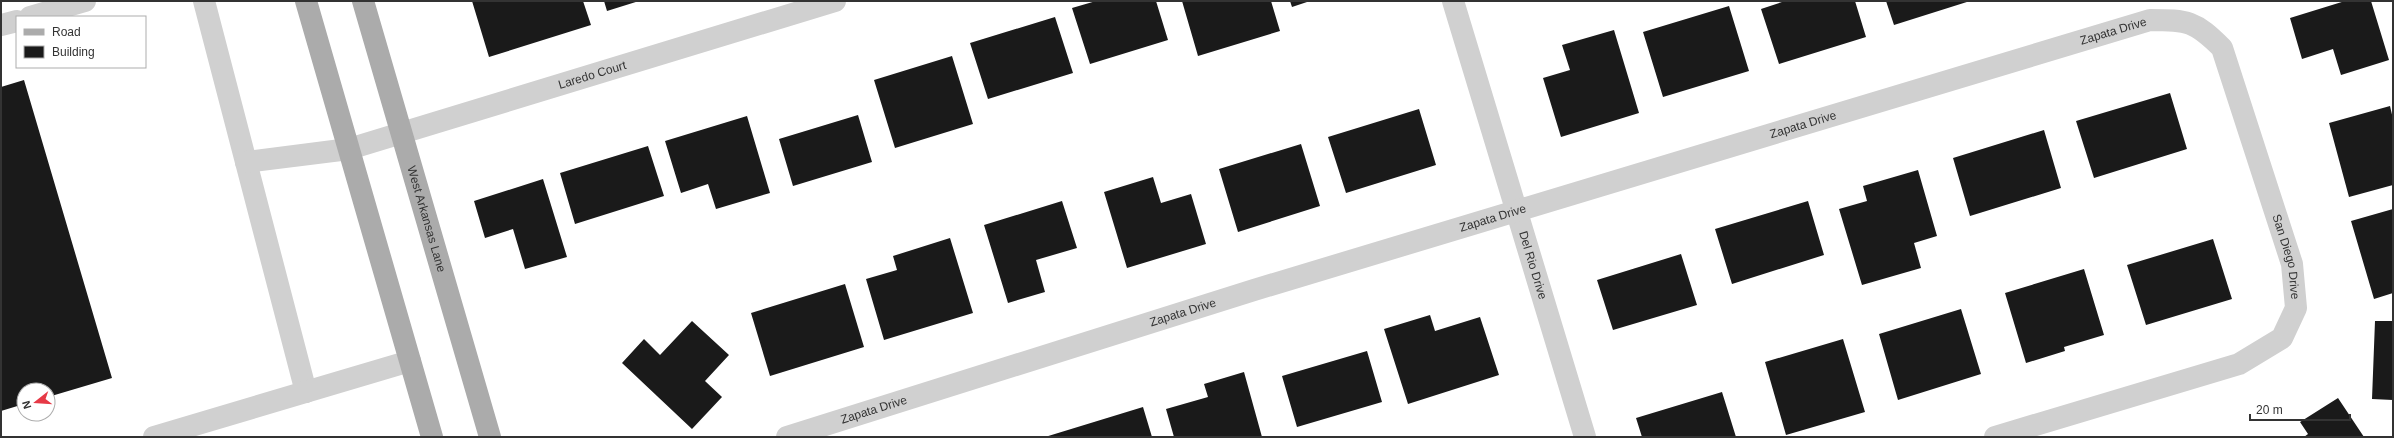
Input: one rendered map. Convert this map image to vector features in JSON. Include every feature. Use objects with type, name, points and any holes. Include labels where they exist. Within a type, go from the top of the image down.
[{"type":"main road","points":[[306,1],[432,437]]},
{"type":"main road","name":"West Arkansas Lane","points":[[363,1],[490,437]]},
{"type":"street","points":[[33,16],[85,1]]},
{"type":"street","points":[[204,1],[306,392]]},
{"type":"street","name":"Laredo Court","points":[[246,162],[349,149],[789,7],[835,1]]},
{"type":"street","name":"Del Rio Drive","points":[[1453,1],[1518,212],[1584,437]]},
{"type":"street","name":"Zapata Drive","points":[[787,437],[1246,293],[2150,20],[2180,20],[2202,28]]},
{"type":"street","points":[[1,25],[16,21]]},
{"type":"street","name":"San Diego Drive","points":[[1994,437],[2239,364],[2282,338],[2296,308],[2292,264],[2222,48],[2202,28]]},
{"type":"street","points":[[154,437],[410,361]]},
{"type":"building","points":[[472,1],[583,1],[591,25],[489,57]]},
{"type":"building","points":[[604,1],[639,1],[607,11]]},
{"type":"building","points":[[1096,1],[1156,1],[1168,40],[1090,64],[1072,8]]},
{"type":"building","points":[[1182,1],[1271,1],[1280,31],[1198,56]]},
{"type":"building","points":[[1290,1],[1310,1],[1292,7]]},
{"type":"building","points":[[1785,1],[1855,1],[1866,37],[1779,64],[1761,9]]},
{"type":"building","points":[[1886,1],[1970,1],[1894,25]]},
{"type":"building","points":[[2345,1],[2371,1],[2389,60],[2341,75],[2333,49],[2302,59],[2290,18]]},
{"type":"building","points":[[1729,6],[1749,71],[1663,97],[1643,32]]},
{"type":"building","points":[[1055,17],[1073,73],[988,99],[970,43]]},
{"type":"building","points":[[1614,30],[1639,113],[1561,137],[1543,78],[1570,70],[1562,45]]},
{"type":"building","points":[[952,56],[973,124],[895,148],[874,80]]},
{"type":"building","points":[[24,80],[112,378],[56,395],[56,382],[16,382],[16,406],[1,411],[1,87]]},
{"type":"building","points":[[2170,93],[2187,149],[2094,178],[2076,121]]},
{"type":"building","points":[[2390,106],[2393,119],[2393,185],[2349,197],[2329,123]]},
{"type":"building","points":[[1419,109],[1436,165],[1346,193],[1328,137]]},
{"type":"building","points":[[858,115],[872,162],[793,186],[779,139]]},
{"type":"building","points":[[747,116],[770,193],[716,209],[708,184],[681,193],[665,141]]},
{"type":"building","points":[[2044,130],[2061,188],[1970,216],[1953,158]]},
{"type":"building","points":[[1301,144],[1320,206],[1238,232],[1219,169]]},
{"type":"building","points":[[648,146],[664,196],[575,224],[560,173]]},
{"type":"building","points":[[1918,170],[1937,236],[1914,243],[1921,268],[1862,285],[1839,209],[1867,201],[1863,186]]},
{"type":"building","points":[[1153,177],[1161,203],[1191,194],[1206,244],[1127,268],[1104,192]]},
{"type":"building","points":[[543,179],[567,257],[525,269],[513,229],[485,238],[474,201]]},
{"type":"building","points":[[1062,201],[1077,248],[1036,260],[1045,292],[1008,303],[984,225]]},
{"type":"building","points":[[1808,201],[1824,255],[1732,284],[1715,229]]},
{"type":"building","points":[[2393,209],[2393,293],[2374,299],[2351,221]]},
{"type":"building","points":[[950,238],[973,313],[884,340],[866,279],[897,270],[893,256]]},
{"type":"building","points":[[2213,239],[2232,299],[2146,325],[2127,265]]},
{"type":"building","points":[[1681,254],[1697,305],[1613,330],[1597,280]]},
{"type":"building","points":[[2084,269],[2104,335],[2064,347],[2065,351],[2026,363],[2005,293]]},
{"type":"building","points":[[845,284],[864,347],[770,376],[751,313]]},
{"type":"building","points":[[1961,309],[1981,374],[1898,400],[1879,334]]},
{"type":"building","points":[[1430,315],[1435,331],[1480,317],[1499,375],[1408,404],[1384,329]]},
{"type":"building","points":[[692,321],[729,355],[705,381],[722,397],[692,429],[622,363],[644,339],[660,355]]},
{"type":"building","points":[[2375,321],[2393,321],[2393,400],[2372,399]]},
{"type":"building","points":[[1843,339],[1865,412],[1786,435],[1765,362]]},
{"type":"building","points":[[1367,351],[1382,402],[1297,427],[1282,376]]},
{"type":"building","points":[[1244,372],[1262,437],[1174,437],[1166,409],[1208,397],[1204,384]]},
{"type":"building","points":[[1722,392],[1736,437],[1642,437],[1636,418]]},
{"type":"building","points":[[2338,398],[2364,437],[2304,437],[2308,434],[2300,422]]},
{"type":"building","points":[[1143,407],[1152,437],[1045,437]]}]
